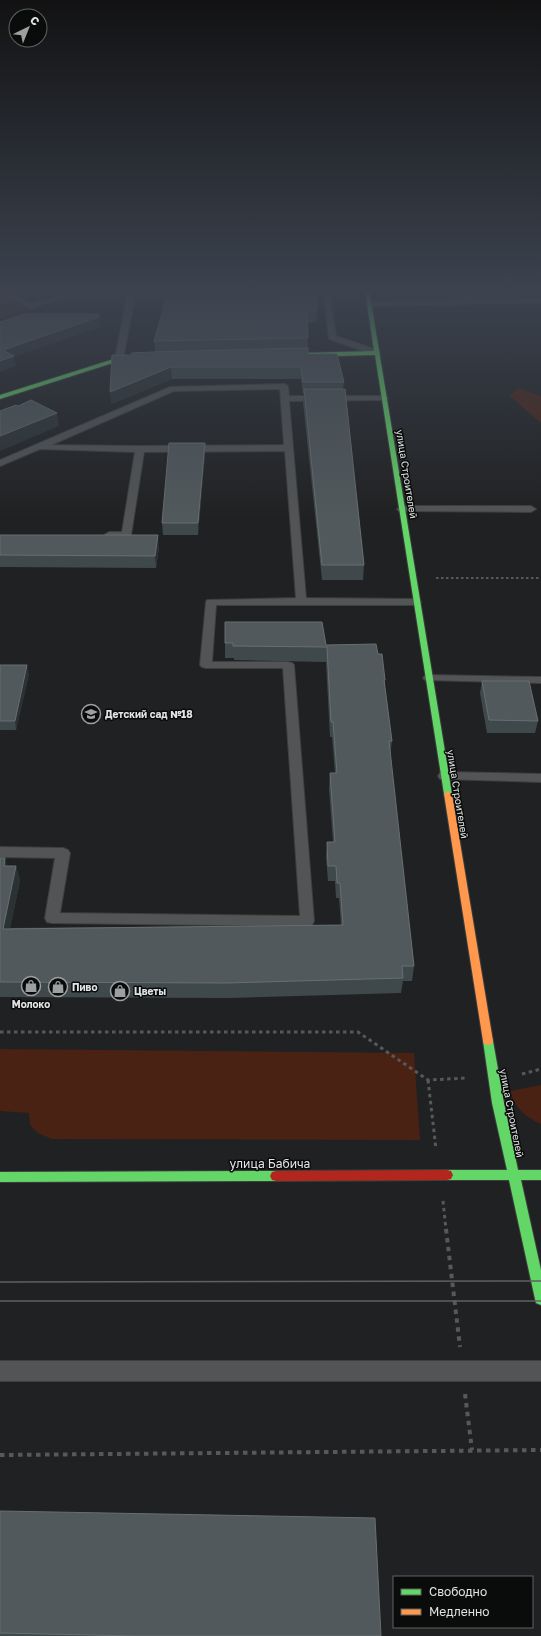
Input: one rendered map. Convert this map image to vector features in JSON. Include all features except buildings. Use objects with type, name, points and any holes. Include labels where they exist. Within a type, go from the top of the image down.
[{"type":"street","points":[[0,397],[96,366]]},
{"type":"street","name":"улица Строителей","points":[[379,366],[493,1077],[541,1299]]},
{"type":"street","name":"улица Бабича","points":[[0,1177],[541,1175]]},
{"type":"lane","points":[[0,463],[173,388],[284,386],[301,601]]},
{"type":"lane","points":[[285,399],[384,398]]},
{"type":"lane","points":[[36,447],[140,449],[289,448]]},
{"type":"lane","points":[[102,535],[126,535],[140,449]]},
{"type":"lane","points":[[402,509],[531,509]]},
{"type":"lane","points":[[0,852],[63,853],[52,918],[307,921],[288,665],[206,665],[211,602],[416,602]]},
{"type":"lane","points":[[429,678],[541,680]]},
{"type":"lane","points":[[444,776],[541,778]]},
{"type":"lane","points":[[0,1371],[541,1371]]},
{"type":"path","points":[[413,578],[541,578]]},
{"type":"path","points":[[0,1032],[358,1032],[428,1080],[493,1077]]},
{"type":"path","points":[[428,1080],[472,1450]]},
{"type":"path","points":[[0,1455],[541,1450]]},
{"type":"shaded area","points":[[518,388],[541,396],[541,423],[510,396]]},
{"type":"shaded area","points":[[0,1049],[414,1053],[420,1140],[52,1139],[38,1133],[30,1125],[29,1113],[0,1111]]},
{"type":"shaded area","points":[[541,1085],[541,1124],[521,1111],[510,1091]]},
{"type":"tram line","points":[[0,1282],[541,1281]]},
{"type":"tram line","points":[[0,1301],[541,1301]]},
{"type":"traffic: fast","points":[[0,397],[96,366]]},
{"type":"traffic: fast","points":[[379,366],[448,794]]},
{"type":"traffic: fast","points":[[488,1041],[498,1103],[541,1299]]},
{"type":"traffic: fast","points":[[447,1175],[541,1175]]},
{"type":"traffic: fast","points":[[0,1177],[276,1176]]},
{"type":"traffic: slow","points":[[448,794],[488,1041]]},
{"type":"traffic: jam","points":[[276,1176],[447,1175]]},
{"type":"place","name":"Детский сад №18","points":[[91,714]]},
{"type":"place","name":"Молоко","points":[[31,986]]},
{"type":"place","name":"Пиво","points":[[58,987]]},
{"type":"place","name":"Цветы","points":[[120,991]]}]
